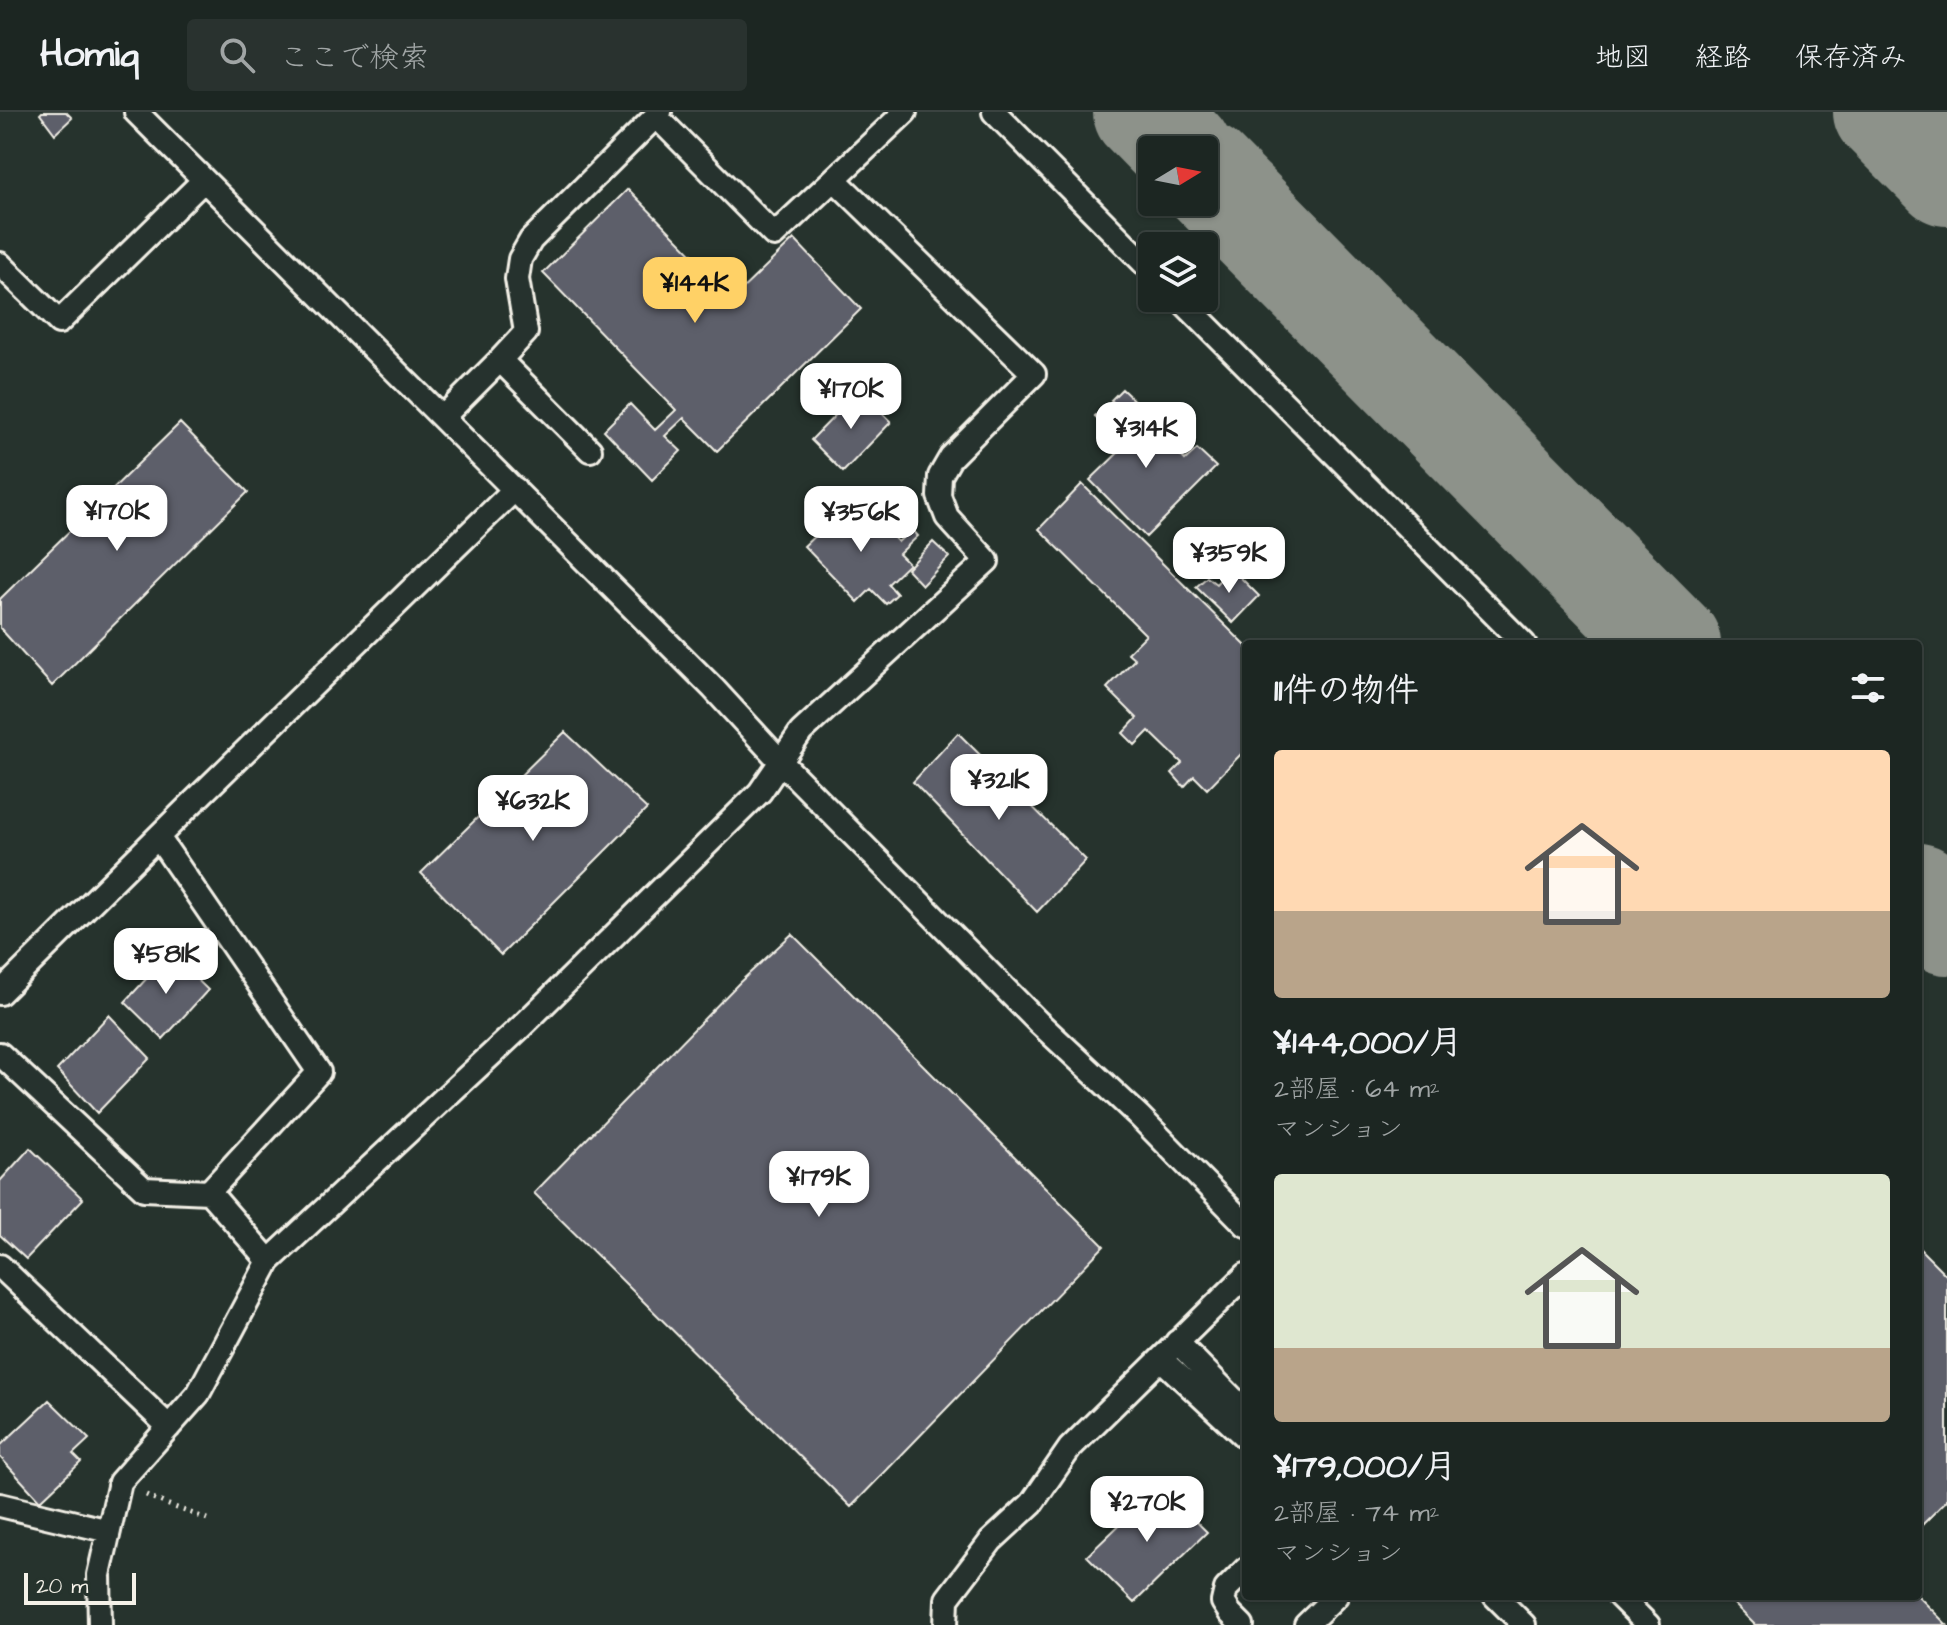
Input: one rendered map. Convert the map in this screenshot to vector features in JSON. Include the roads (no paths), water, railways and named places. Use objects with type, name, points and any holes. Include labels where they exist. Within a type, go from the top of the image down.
[{"type":"lane","points":[[136,112],[713,688],[781,762],[1038,1022],[1139,1116],[1242,1221]]},
{"type":"lane","points":[[443,417],[526,332],[517,279],[520,259],[531,240],[658,114],[774,235],[905,112]]},
{"type":"lane","points":[[994,112],[1138,257]]},
{"type":"lane","points":[[100,1625],[99,1575],[120,1482],[198,1394],[269,1261],[522,1026],[760,792],[801,732],[987,561],[947,517],[939,496],[940,476],[951,457],[1034,374],[834,179]]},
{"type":"lane","points":[[0,264],[59,322],[204,180]]},
{"type":"lane","points":[[1193,312],[1520,640]]},
{"type":"lane","points":[[500,360],[590,450]]},
{"type":"lane","points":[[0,993],[515,489]]},
{"type":"lane","points":[[158,837],[319,1072],[209,1192]]},
{"type":"lane","points":[[0,1054],[144,1189],[209,1192],[269,1261]]},
{"type":"lane","points":[[0,1266],[169,1427]]},
{"type":"lane","points":[[946,1625],[947,1599],[991,1541],[1032,1503],[1070,1448],[1242,1279]]},
{"type":"lane","points":[[1177,1342],[1242,1408]]},
{"type":"lane","points":[[1161,1359],[1242,1434]]},
{"type":"lane","points":[[0,1505],[109,1531]]},
{"type":"lane","points":[[1242,1573],[1226,1589],[1223,1602],[1242,1625]]},
{"type":"lane","points":[[1306,1625],[1332,1600]]},
{"type":"lane","points":[[1499,1600],[1524,1625]]},
{"type":"lane","points":[[1623,1600],[1648,1625]]}]
